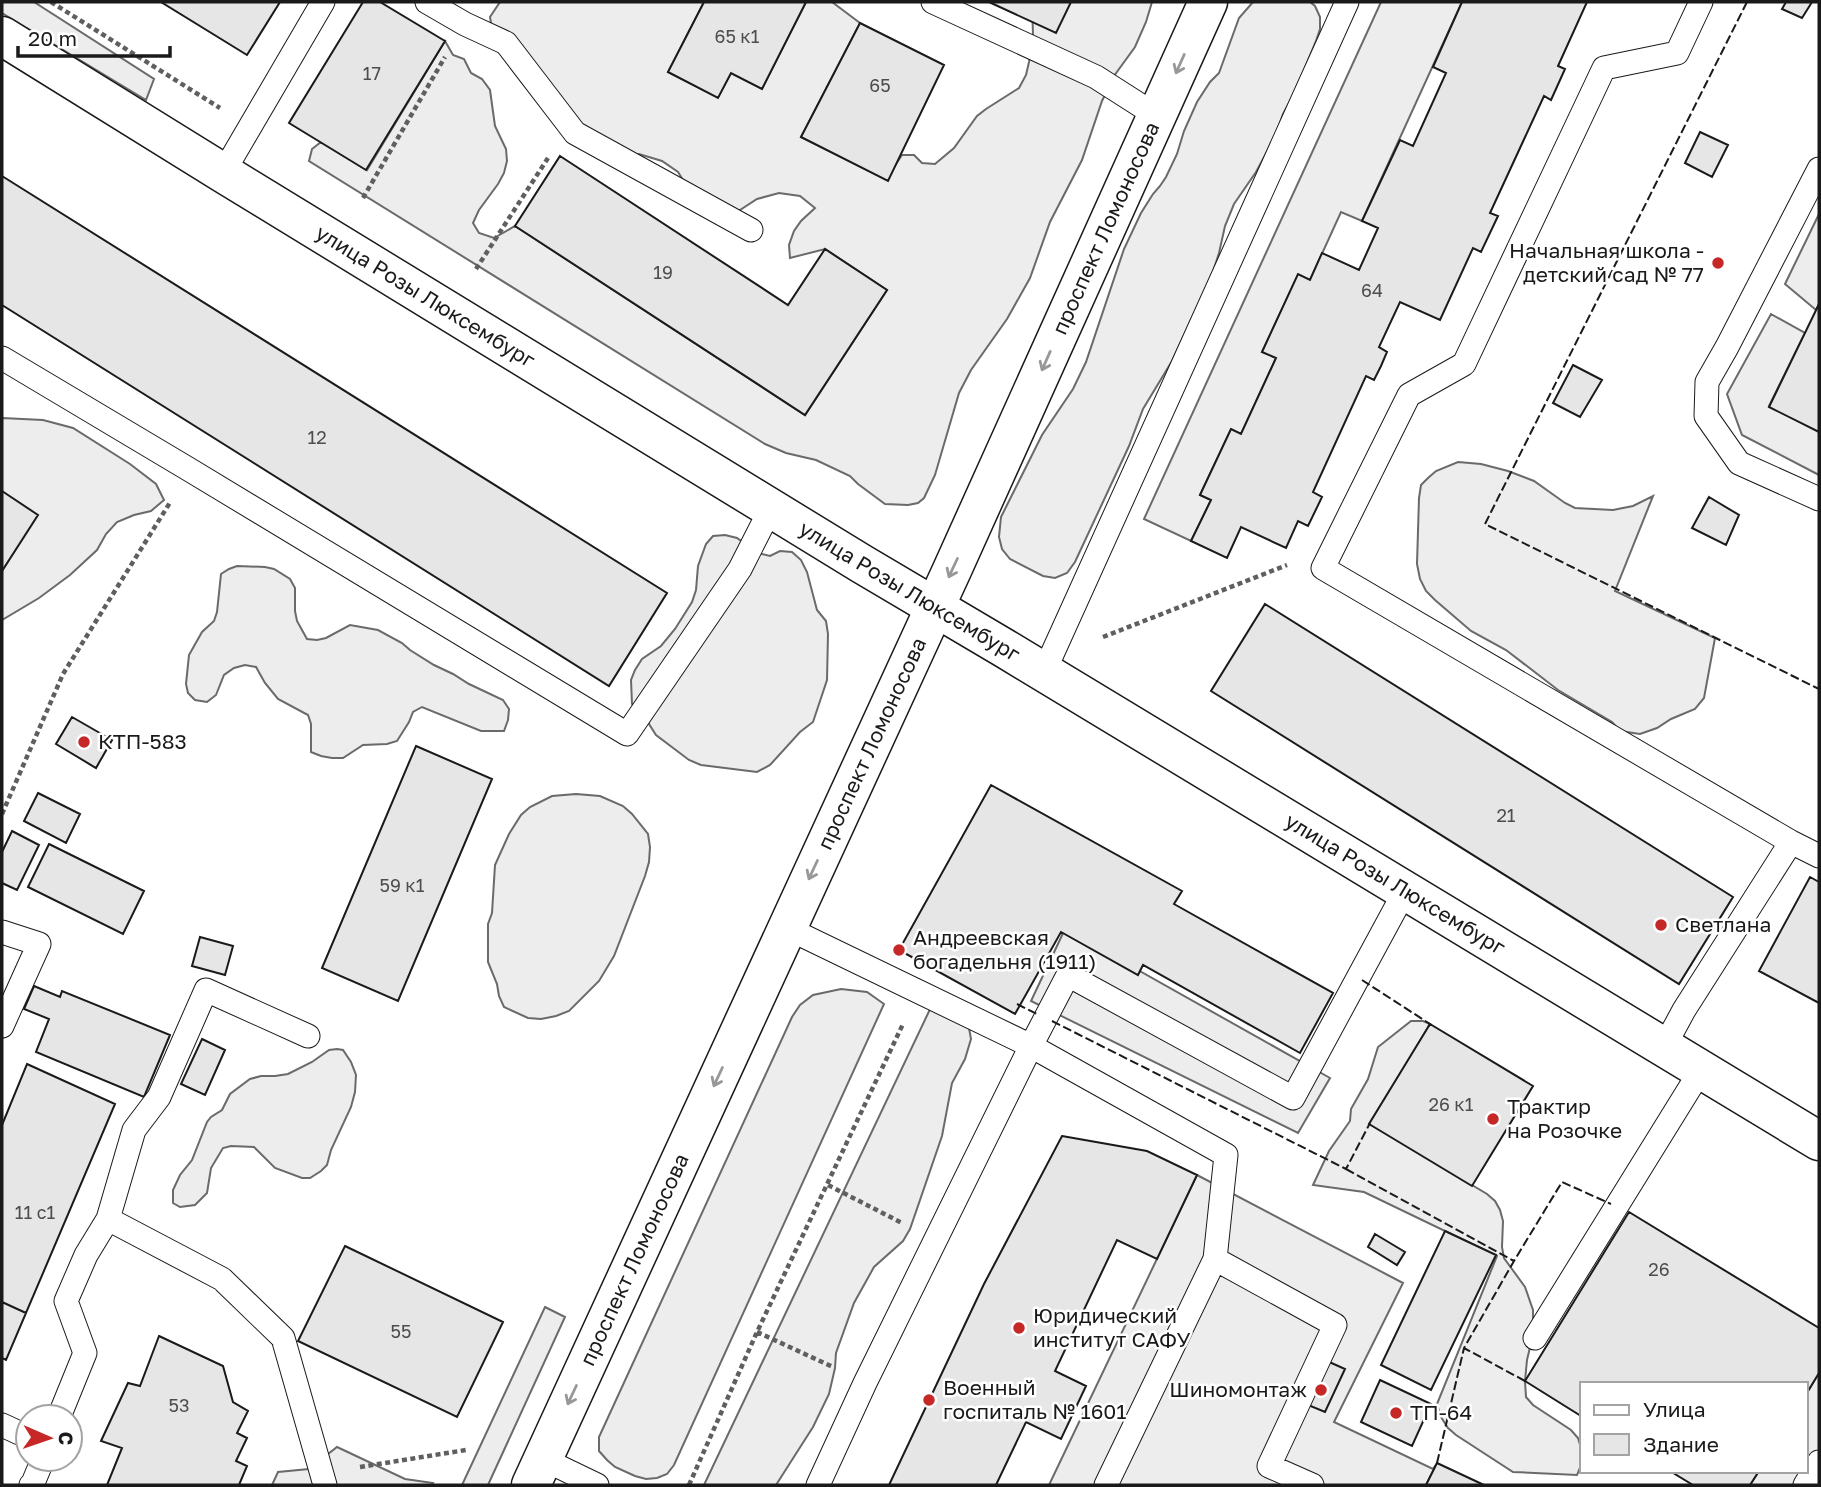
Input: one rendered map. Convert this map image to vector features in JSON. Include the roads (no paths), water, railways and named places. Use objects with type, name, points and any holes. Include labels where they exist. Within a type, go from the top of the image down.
[{"type":"street","name":"проспект Ломоносова","points":[[537,1472],[1208,2]]},
{"type":"street","name":"улица Розы Люксембург","points":[[2,36],[771,508],[1819,1141]]},
{"type":"lane","points":[[223,173],[323,2]]},
{"type":"lane","points":[[427,2],[506,43],[575,133],[751,230]]},
{"type":"lane","points":[[933,2],[1096,78],[1157,116]]},
{"type":"lane","points":[[1044,672],[1348,2]]},
{"type":"lane","points":[[1701,2],[1676,53],[1604,68],[1464,364],[1409,395],[1323,568],[1819,856]]},
{"type":"lane","points":[[1819,169],[1707,382],[1706,416],[1740,463],[1819,499]]},
{"type":"lane","points":[[2,358],[627,734],[740,569],[771,508]]},
{"type":"lane","points":[[1664,1047],[1684,1010],[1791,842]]},
{"type":"lane","points":[[818,1485],[934,1240],[1069,975],[1293,1098],[1405,891]]},
{"type":"lane","points":[[787,928],[1031,1046],[1226,1155],[1215,1258],[1106,1485]]},
{"type":"lane","points":[[2,932],[39,944],[2,1026]]},
{"type":"lane","points":[[65,1403],[85,1353],[66,1301],[86,1255],[107,1219],[134,1130],[159,1097],[206,990],[308,1035]]},
{"type":"lane","points":[[1535,1338],[1701,1070]]},
{"type":"lane","points":[[107,1219],[222,1279],[283,1338],[323,1479]]},
{"type":"lane","points":[[1215,1258],[1335,1325],[1269,1466],[1312,1485]]},
{"type":"lane","points":[[1805,1485],[1819,1462]]},
{"type":"lane","points":[[537,1472],[597,1485]]},
{"type":"place","name":"Начальная школа - детский сад № 77","points":[[1718,263]]},
{"type":"place","name":"КТП-583","points":[[84,742]]},
{"type":"place","name":"Светлана","points":[[1661,925]]},
{"type":"place","name":"Андреевская богадельня (1911)","points":[[899,950]]},
{"type":"place","name":"Трактир на Розочке","points":[[1493,1119]]},
{"type":"place","name":"Юридический институт САФУ","points":[[1019,1328]]},
{"type":"place","name":"Шиномонтаж","points":[[1321,1390]]},
{"type":"place","name":"Военный госпиталь № 1601","points":[[929,1400]]},
{"type":"place","name":"ТП-64","points":[[1396,1413]]}]
